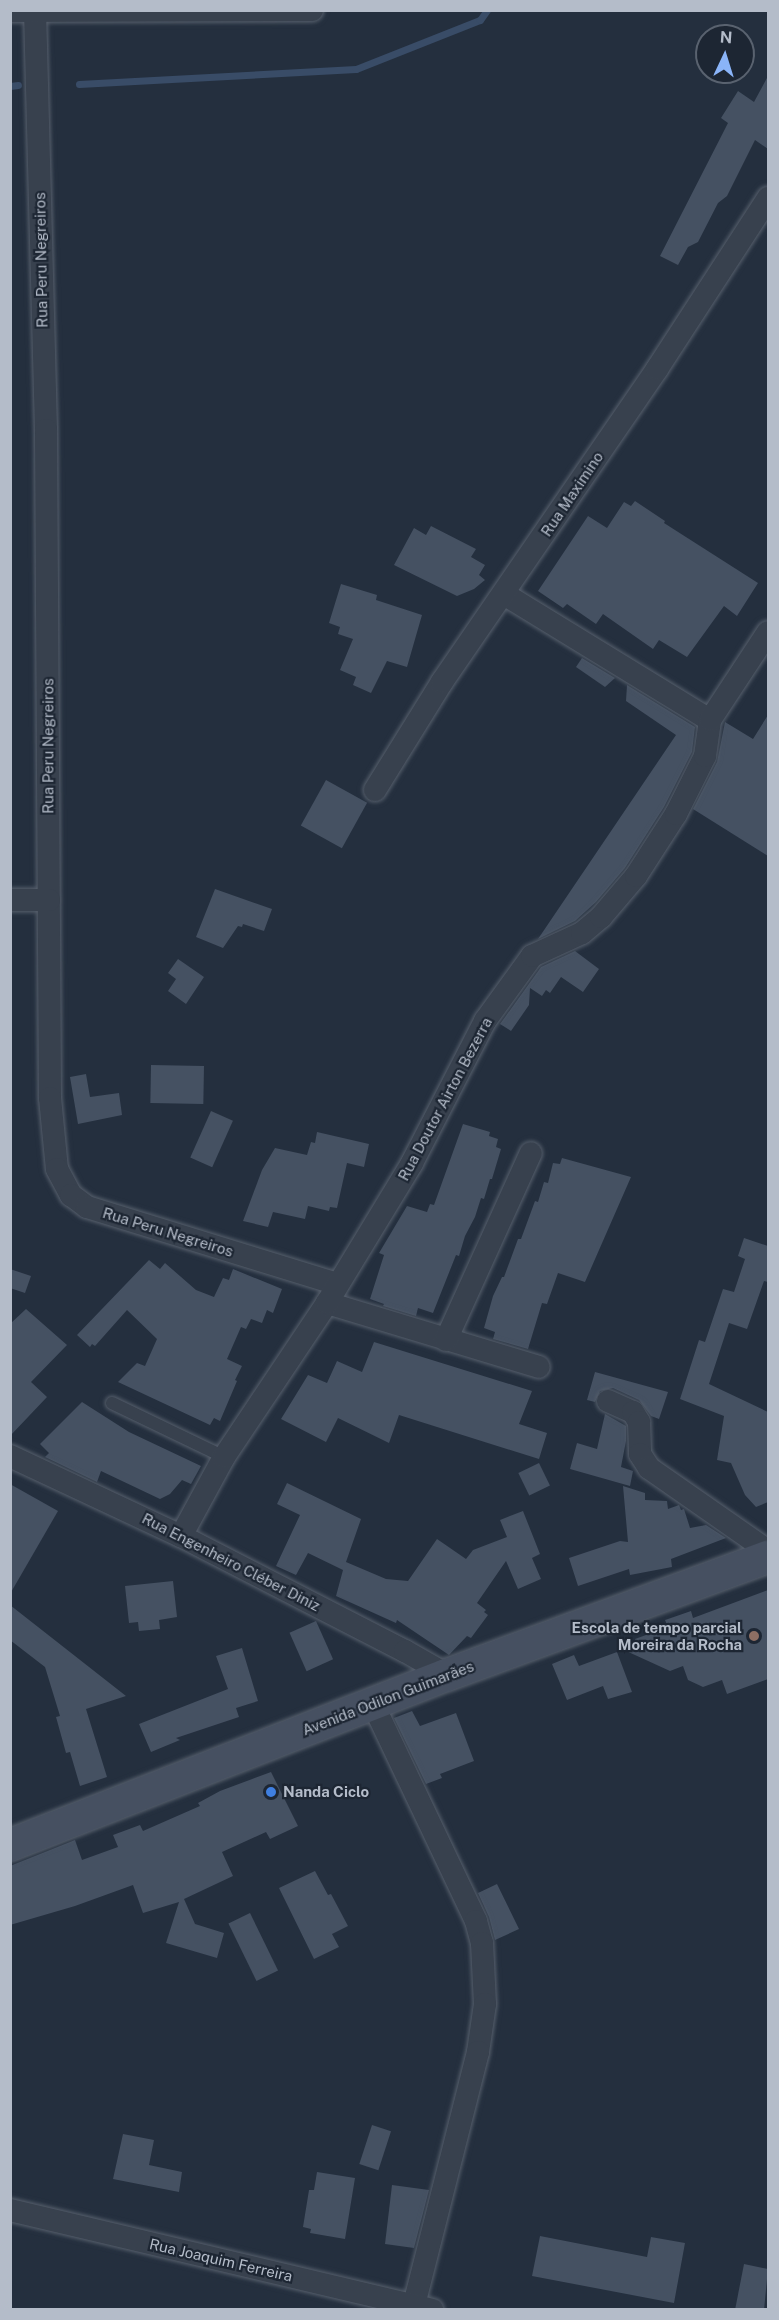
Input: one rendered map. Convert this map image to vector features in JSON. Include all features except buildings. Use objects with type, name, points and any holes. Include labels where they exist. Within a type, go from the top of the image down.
[{"type":"street","points":[[10,11],[312,11]]},
{"type":"street","name":"Rua Peru Negreiros","points":[[35,11],[46,430],[50,1098],[57,1169],[64,1186],[87,1207],[332,1293],[446,1340],[539,1367]]},
{"type":"street","name":"Rua Maximino","points":[[375,790],[442,682],[504,594],[768,198]]},
{"type":"street","points":[[504,594],[710,720]]},
{"type":"street","name":"Rua Doutor Airton Bezerra","points":[[181,1536],[224,1458],[332,1293],[412,1163],[485,1021],[532,956],[582,933],[601,917],[636,876],[676,814],[705,756],[710,720],[768,632]]},
{"type":"street","points":[[10,900],[49,900]]},
{"type":"street","points":[[446,1340],[531,1153]]},
{"type":"street","points":[[608,1401],[633,1412],[639,1422],[640,1454],[649,1468],[768,1551]]},
{"type":"street","name":"Rua Engenheiro Cléber Diniz","points":[[10,1456],[181,1536],[405,1651],[447,1676]]},
{"type":"street","name":"Avenida Odilon Guimarães","points":[[10,1845],[447,1676],[768,1557]]},
{"type":"street","points":[[374,1704],[476,1921],[482,1943],[485,2004],[478,2052],[423,2307]]},
{"type":"street","name":"Rua Joaquim Ferreira","points":[[10,2210],[423,2307]]},
{"type":"lane","points":[[112,1403],[224,1458]]},
{"type":"waterway","points":[[79,84],[356,69],[480,20],[487,10]]},
{"type":"waterway","points":[[10,86],[18,85]]},
{"type":"place","name":"Escola de tempo parcial Moreira da Rocha","points":[[754,1636]]},
{"type":"place","name":"Nanda Ciclo","points":[[271,1792]]}]
